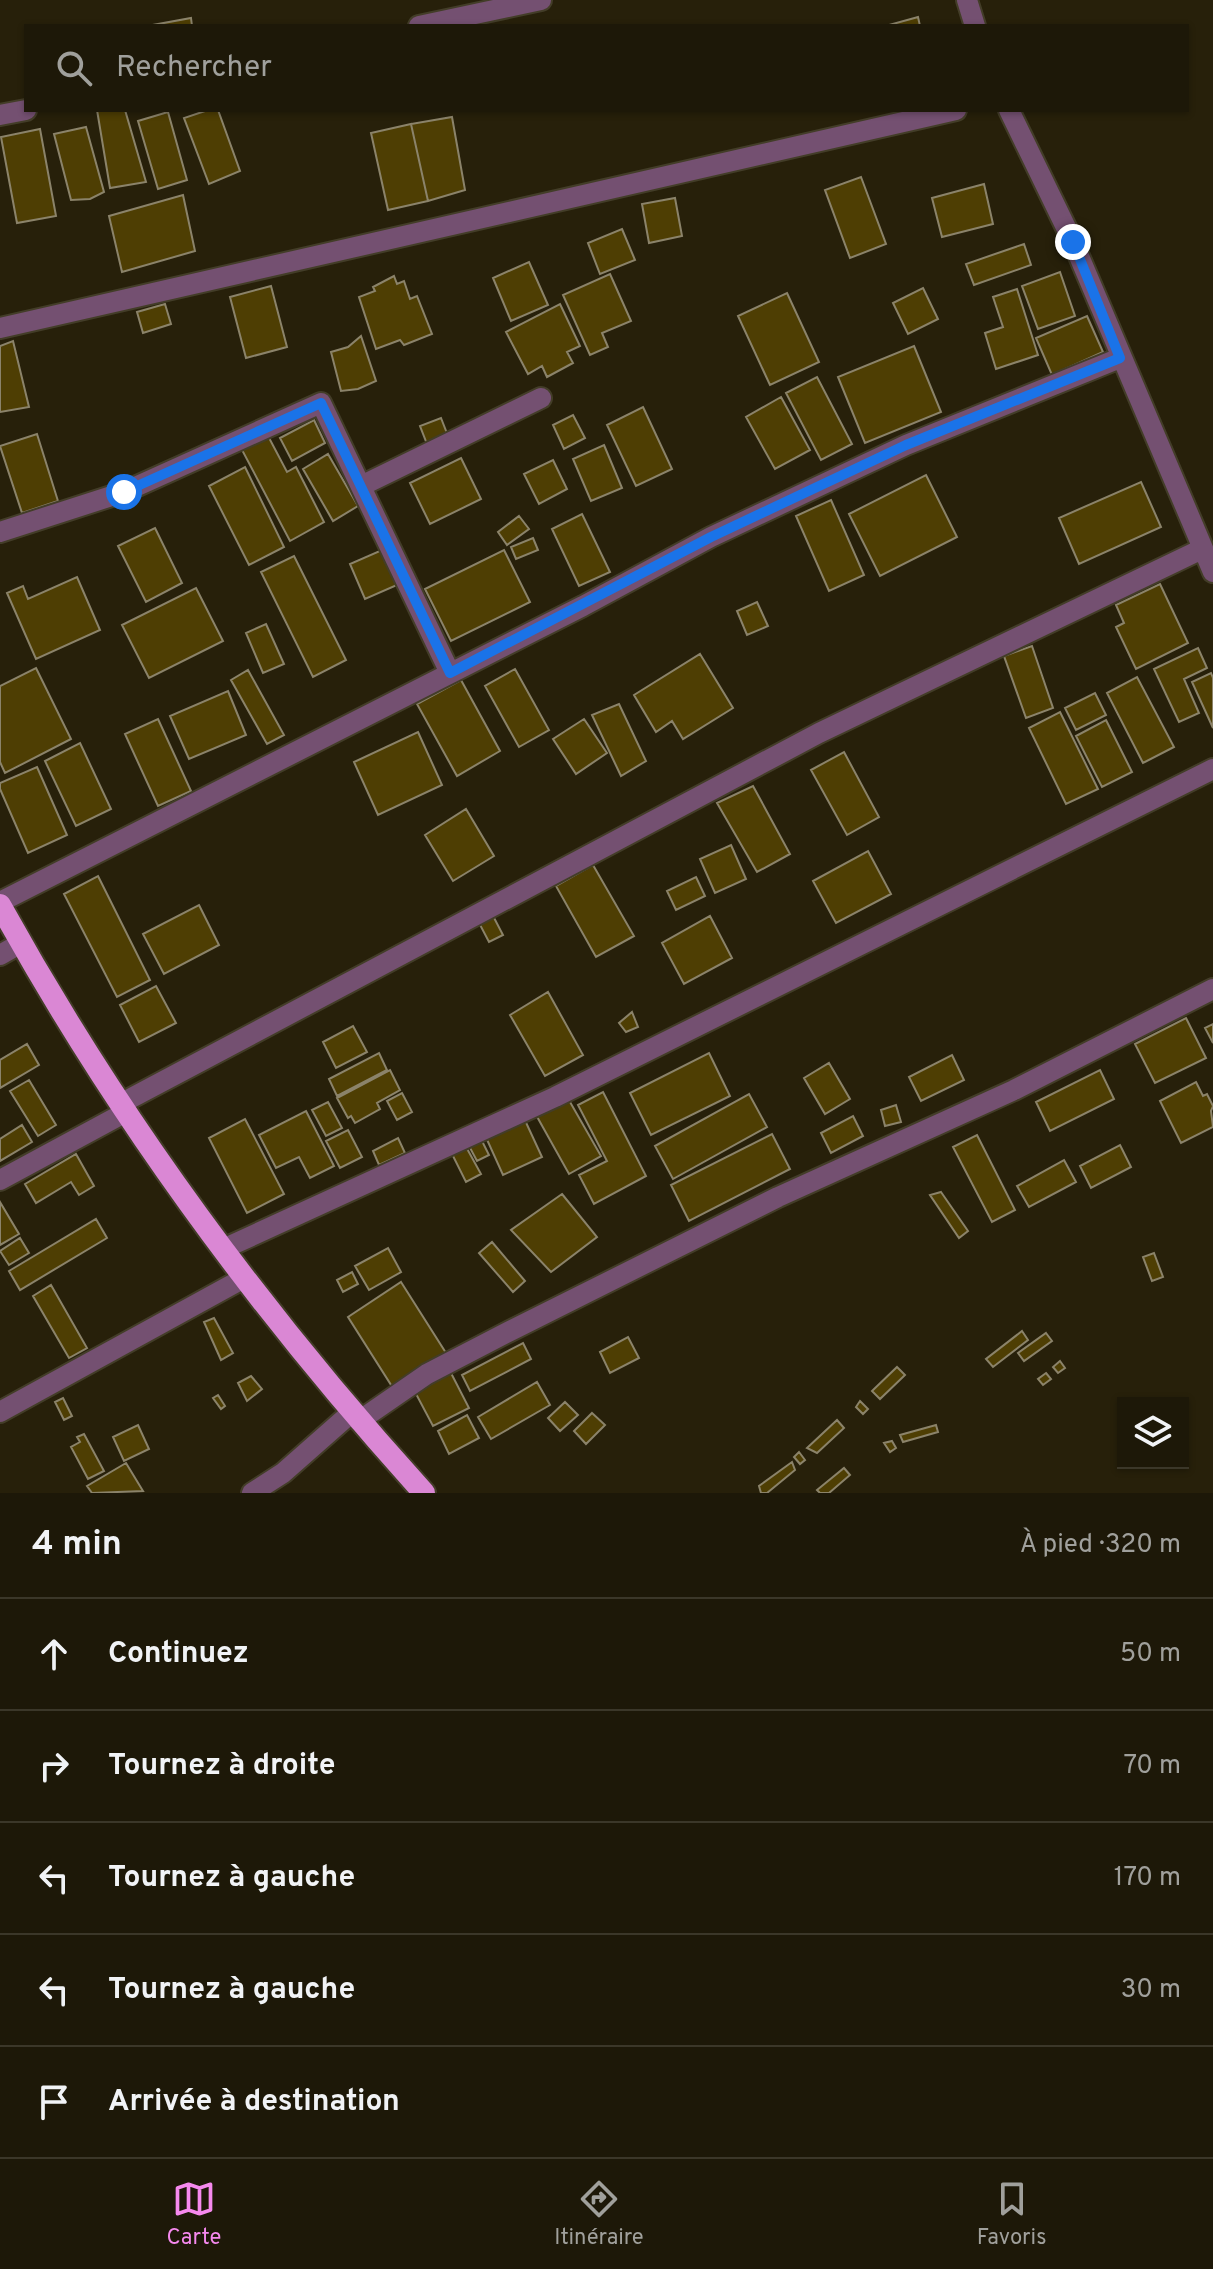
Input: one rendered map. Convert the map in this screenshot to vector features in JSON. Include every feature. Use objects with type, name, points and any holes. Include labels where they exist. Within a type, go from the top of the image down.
[{"type":"highway","points":[[0,904],[123,1108],[223,1249],[355,1417],[424,1493]]},
{"type":"street","points":[[428,24],[541,0]]},
{"type":"street","points":[[967,0],[974,24]]},
{"type":"street","points":[[0,115],[24,110]]},
{"type":"street","points":[[0,328],[947,112]]},
{"type":"street","points":[[1010,112],[1073,242],[1213,572]]},
{"type":"street","points":[[0,904],[711,537],[906,445],[1120,358]]},
{"type":"street","points":[[361,486],[541,398]]},
{"type":"street","points":[[0,532],[124,492],[321,403],[450,673]]},
{"type":"street","points":[[0,1180],[123,1108],[805,740],[1202,549]]},
{"type":"street","points":[[223,1249],[555,1097],[1213,769]]},
{"type":"street","points":[[0,955],[21,943]]},
{"type":"street","points":[[252,1493],[355,1417],[427,1374],[778,1197],[1014,1090],[1213,989]]},
{"type":"street","points":[[0,1412],[244,1278]]},
{"type":"building","points":[[918,17],[920,24],[893,24]]},
{"type":"building","points":[[191,18],[192,24],[158,24]]},
{"type":"building","points":[[97,112],[126,112],[146,182],[110,188]]},
{"type":"building","points":[[168,112],[187,180],[158,189],[138,121]]},
{"type":"building","points":[[202,112],[219,112],[240,171],[209,184],[184,118]]},
{"type":"building","points":[[452,117],[465,190],[428,201],[411,124]]},
{"type":"building","points":[[411,124],[428,201],[388,210],[371,133]]},
{"type":"building","points":[[86,127],[104,192],[90,199],[71,200],[54,134]]},
{"type":"building","points":[[40,129],[56,216],[17,223],[1,137]]},
{"type":"building","points":[[861,177],[886,244],[850,258],[825,190]]},
{"type":"building","points":[[984,184],[993,224],[942,237],[932,198]]},
{"type":"building","points":[[183,195],[195,251],[122,272],[109,216]]},
{"type":"building","points":[[675,198],[682,236],[649,243],[642,204]]},
{"type":"building","points":[[622,229],[635,260],[600,274],[588,243]]},
{"type":"building","points":[[1024,244],[1031,265],[974,285],[966,264]]},
{"type":"building","points":[[529,262],[548,305],[511,321],[493,278]]},
{"type":"building","points":[[1060,272],[1075,316],[1038,329],[1022,286]]},
{"type":"building","points":[[610,274],[631,321],[602,333],[608,347],[590,355],[563,295]]},
{"type":"building","points":[[394,276],[397,284],[404,281],[410,299],[417,296],[432,334],[404,345],[400,340],[376,349],[359,297],[375,291],[373,287]]},
{"type":"building","points":[[271,286],[287,347],[246,358],[230,297]]},
{"type":"building","points":[[923,288],[938,319],[908,334],[893,303]]},
{"type":"building","points":[[1017,289],[1038,355],[996,369],[985,333],[1003,327],[993,297]]},
{"type":"building","points":[[787,293],[819,362],[770,385],[738,316]]},
{"type":"building","points":[[165,304],[171,324],[143,333],[137,312]]},
{"type":"building","points":[[560,304],[580,346],[567,352],[573,363],[547,377],[542,366],[528,374],[506,332]]},
{"type":"building","points":[[1087,316],[1103,352],[1052,375],[1036,338]]},
{"type":"building","points":[[361,336],[376,381],[358,389],[341,391],[331,352],[348,347]]},
{"type":"building","points":[[13,341],[29,407],[0,412],[0,346]]},
{"type":"building","points":[[914,346],[941,412],[865,443],[838,377]]},
{"type":"building","points":[[817,377],[852,444],[821,460],[786,393]]},
{"type":"building","points":[[781,397],[810,450],[775,469],[746,417]]},
{"type":"building","points":[[643,407],[672,469],[636,486],[607,425]]},
{"type":"building","points":[[573,415],[585,438],[564,449],[553,425]]},
{"type":"building","points":[[441,418],[448,436],[427,444],[420,426]]},
{"type":"building","points":[[314,420],[325,443],[292,461],[280,438]]},
{"type":"building","points":[[37,434],[58,501],[22,513],[0,446]]},
{"type":"building","points":[[267,434],[287,472],[296,467],[324,522],[290,541],[241,448]]},
{"type":"building","points":[[604,445],[622,488],[591,501],[573,459]]},
{"type":"building","points":[[328,454],[358,506],[333,521],[303,469]]},
{"type":"building","points":[[461,458],[481,499],[430,524],[410,483]]},
{"type":"building","points":[[553,460],[567,489],[539,504],[524,474]]},
{"type":"building","points":[[245,467],[284,547],[249,565],[209,486]]},
{"type":"building","points":[[926,475],[957,537],[880,576],[849,514]]},
{"type":"building","points":[[1141,482],[1161,527],[1079,564],[1059,518]]},
{"type":"building","points":[[831,500],[864,575],[829,591],[796,516]]},
{"type":"building","points":[[582,514],[610,572],[579,586],[552,529]]},
{"type":"building","points":[[519,516],[529,529],[507,545],[498,532]]},
{"type":"building","points":[[155,528],[182,583],[146,602],[118,546]]},
{"type":"building","points":[[533,538],[538,550],[516,559],[511,547]]},
{"type":"building","points":[[382,550],[397,585],[365,599],[350,564]]},
{"type":"building","points":[[504,550],[530,602],[451,641],[425,589]]},
{"type":"building","points":[[294,556],[346,660],[313,677],[261,572]]},
{"type":"building","points":[[77,577],[100,630],[36,659],[7,593],[23,586],[28,599]]},
{"type":"building","points":[[1160,584],[1188,643],[1136,669],[1116,627],[1124,623],[1116,605]]},
{"type":"building","points":[[196,588],[223,641],[149,678],[122,625]]},
{"type":"building","points":[[757,602],[768,626],[747,635],[737,611]]},
{"type":"building","points":[[266,624],[284,664],[263,673],[246,633]]},
{"type":"building","points":[[1032,646],[1053,708],[1026,718],[1004,656]]},
{"type":"building","points":[[1198,648],[1207,668],[1184,679],[1199,713],[1179,722],[1154,669]]},
{"type":"building","points":[[700,654],[733,708],[683,739],[672,721],[656,732],[634,695]]},
{"type":"building","points":[[36,668],[71,739],[5,773],[0,762],[0,686]]},
{"type":"building","points":[[515,669],[549,730],[519,747],[485,686]]},
{"type":"building","points":[[248,670],[284,735],[267,744],[231,680]]},
{"type":"building","points":[[1211,673],[1213,678],[1213,728],[1192,682]]},
{"type":"building","points":[[1137,677],[1174,747],[1143,763],[1107,693]]},
{"type":"building","points":[[461,680],[500,751],[457,776],[417,704]]},
{"type":"building","points":[[228,691],[246,735],[189,759],[170,716]]},
{"type":"building","points":[[1095,693],[1106,715],[1076,730],[1065,708]]},
{"type":"building","points":[[619,704],[646,761],[621,776],[592,715]]},
{"type":"building","points":[[1060,712],[1098,789],[1066,804],[1029,728]]},
{"type":"building","points":[[158,719],[191,791],[158,806],[125,734]]},
{"type":"building","points":[[584,719],[607,753],[576,774],[553,739]]},
{"type":"building","points":[[1106,720],[1132,772],[1102,787],[1076,736]]},
{"type":"building","points":[[418,732],[442,785],[378,815],[354,762]]},
{"type":"building","points":[[80,743],[111,809],[76,826],[45,761]]},
{"type":"building","points":[[844,752],[879,817],[847,835],[811,770]]},
{"type":"building","points":[[37,767],[67,835],[28,853],[0,783]]},
{"type":"building","points":[[753,786],[790,854],[757,872],[717,803]]},
{"type":"building","points":[[466,809],[494,856],[453,881],[425,835]]},
{"type":"building","points":[[731,845],[746,879],[715,893],[700,859]]},
{"type":"building","points":[[868,851],[891,894],[836,923],[813,881]]},
{"type":"building","points":[[593,865],[634,936],[596,957],[556,886]]},
{"type":"building","points":[[98,876],[150,980],[117,997],[64,894]]},
{"type":"building","points":[[696,877],[705,896],[676,910],[667,891]]},
{"type":"building","points":[[199,905],[219,945],[164,974],[143,934]]},
{"type":"building","points":[[491,912],[503,935],[489,942],[477,919]]},
{"type":"building","points":[[710,916],[732,958],[684,984],[662,943]]},
{"type":"building","points":[[156,986],[176,1023],[139,1042],[120,1005]]},
{"type":"building","points":[[548,992],[583,1055],[545,1076],[510,1015]]},
{"type":"building","points":[[632,1012],[638,1027],[626,1032],[619,1023]]},
{"type":"building","points":[[1186,1018],[1206,1058],[1155,1083],[1135,1044]]},
{"type":"building","points":[[1213,1024],[1213,1043],[1205,1028]]},
{"type":"building","points":[[353,1026],[367,1052],[336,1068],[323,1042]]},
{"type":"building","points":[[27,1044],[39,1065],[0,1088],[0,1060]]},
{"type":"building","points":[[379,1053],[387,1070],[337,1096],[329,1079]]},
{"type":"building","points":[[709,1053],[730,1096],[651,1135],[630,1093]]},
{"type":"building","points":[[952,1055],[964,1080],[921,1101],[909,1077]]},
{"type":"building","points":[[829,1063],[850,1099],[825,1114],[804,1078]]},
{"type":"building","points":[[390,1070],[400,1090],[377,1103],[380,1109],[355,1123],[351,1116],[348,1118],[337,1098]]},
{"type":"building","points":[[1100,1070],[1114,1099],[1050,1131],[1036,1102]]},
{"type":"building","points":[[29,1080],[56,1125],[38,1136],[10,1091]]},
{"type":"building","points":[[1196,1082],[1213,1106],[1213,1127],[1181,1143],[1160,1101]]},
{"type":"building","points":[[603,1092],[646,1176],[594,1204],[579,1175],[607,1161],[578,1105]]},
{"type":"building","points":[[402,1093],[412,1112],[397,1120],[387,1101]]},
{"type":"building","points":[[749,1094],[767,1127],[673,1179],[655,1146]]},
{"type":"building","points":[[566,1095],[601,1156],[569,1174],[535,1113]]},
{"type":"building","points":[[328,1102],[342,1128],[326,1136],[312,1110]]},
{"type":"building","points":[[896,1105],[901,1122],[885,1126],[881,1110]]},
{"type":"building","points":[[306,1111],[334,1166],[310,1178],[299,1157],[276,1168],[259,1135]]},
{"type":"building","points":[[523,1116],[542,1157],[503,1175],[484,1133]]},
{"type":"building","points":[[853,1116],[863,1136],[831,1153],[821,1133]]},
{"type":"building","points":[[245,1119],[284,1194],[247,1213],[209,1138]]},
{"type":"building","points":[[22,1125],[32,1142],[0,1161],[0,1139]]},
{"type":"building","points":[[348,1130],[362,1157],[340,1168],[326,1141]]},
{"type":"building","points":[[772,1134],[790,1169],[689,1221],[671,1185]]},
{"type":"building","points":[[977,1135],[1015,1210],[992,1222],[953,1147]]},
{"type":"building","points":[[480,1137],[489,1155],[477,1161],[468,1144]]},
{"type":"building","points":[[398,1138],[405,1153],[379,1165],[373,1151]]},
{"type":"building","points":[[465,1145],[481,1174],[466,1182],[451,1152]]},
{"type":"building","points":[[1120,1145],[1131,1167],[1091,1188],[1080,1166]]},
{"type":"building","points":[[76,1154],[94,1186],[79,1195],[71,1182],[36,1203],[25,1184]]},
{"type":"building","points":[[1064,1160],[1076,1182],[1029,1207],[1017,1186]]},
{"type":"building","points":[[941,1192],[968,1231],[959,1238],[930,1195]]},
{"type":"building","points":[[562,1194],[597,1237],[551,1272],[511,1230]]},
{"type":"building","points":[[0,1202],[19,1234],[0,1245]]},
{"type":"building","points":[[96,1219],[107,1238],[20,1290],[9,1271]]},
{"type":"building","points":[[20,1238],[29,1253],[9,1265],[0,1251]]},
{"type":"building","points":[[492,1242],[525,1281],[513,1292],[479,1253]]},
{"type":"building","points":[[388,1248],[401,1272],[369,1290],[355,1266]]},
{"type":"building","points":[[1154,1253],[1163,1277],[1152,1281],[1143,1257]]},
{"type":"building","points":[[352,1272],[358,1284],[343,1292],[337,1280]]},
{"type":"building","points":[[401,1282],[446,1353],[393,1388],[348,1317]]},
{"type":"building","points":[[51,1285],[87,1348],[69,1358],[33,1296]]},
{"type":"building","points":[[214,1318],[233,1353],[221,1360],[204,1322]]},
{"type":"building","points":[[1022,1331],[1028,1340],[993,1367],[986,1359]]},
{"type":"building","points":[[1046,1333],[1052,1341],[1024,1361],[1018,1353]]},
{"type":"building","points":[[628,1337],[639,1358],[610,1373],[600,1352]]},
{"type":"building","points":[[523,1343],[531,1359],[470,1391],[462,1375]]},
{"type":"building","points":[[1060,1361],[1065,1368],[1058,1373],[1053,1367]]},
{"type":"building","points":[[897,1367],[905,1375],[880,1399],[872,1391]]},
{"type":"building","points":[[451,1373],[469,1408],[433,1426],[415,1392]]},
{"type":"building","points":[[1046,1373],[1051,1379],[1043,1385],[1038,1379]]},
{"type":"building","points":[[251,1376],[262,1389],[247,1401],[238,1383]]},
{"type":"building","points":[[537,1382],[550,1405],[491,1439],[478,1417]]},
{"type":"building","points":[[218,1395],[225,1406],[221,1409],[213,1398]]},
{"type":"building","points":[[63,1398],[72,1416],[64,1420],[55,1402]]},
{"type":"building","points":[[860,1401],[868,1409],[863,1414],[856,1407]]},
{"type":"building","points":[[565,1402],[578,1415],[560,1431],[548,1418]]},
{"type":"building","points":[[592,1413],[605,1425],[586,1444],[574,1431]]},
{"type":"building","points":[[467,1415],[479,1438],[449,1454],[438,1431]]},
{"type":"building","points":[[837,1420],[844,1428],[817,1453],[807,1448]]},
{"type":"building","points":[[138,1425],[149,1449],[124,1461],[113,1437]]},
{"type":"building","points":[[936,1425],[938,1432],[903,1442],[900,1435]]},
{"type":"building","points":[[84,1434],[104,1471],[88,1479],[71,1447],[80,1442],[77,1437]]},
{"type":"building","points":[[892,1441],[896,1448],[890,1452],[884,1443]]},
{"type":"building","points":[[799,1452],[805,1460],[800,1464],[794,1457]]},
{"type":"building","points":[[792,1462],[795,1470],[767,1493],[761,1493],[759,1486]]},
{"type":"building","points":[[126,1463],[143,1491],[92,1493],[87,1486]]},
{"type":"building","points":[[844,1468],[850,1475],[829,1493],[817,1490]]},
{"type":"route","points":[[124,492],[321,403],[450,673],[711,537],[906,445],[1120,358],[1073,242]]}]
